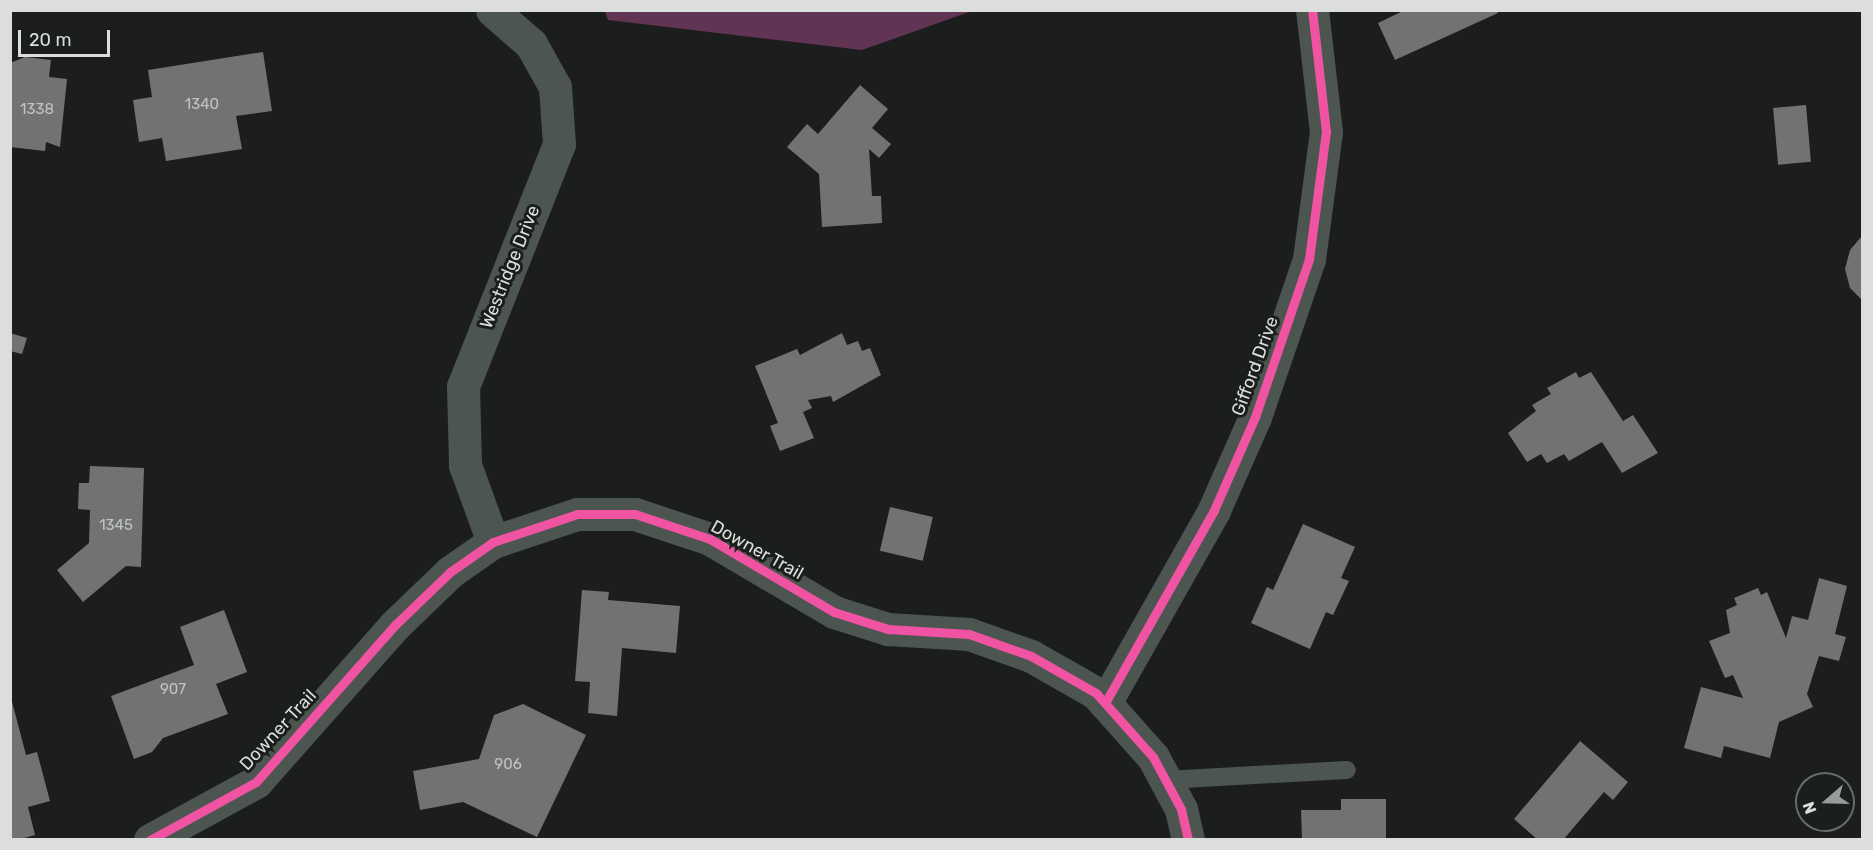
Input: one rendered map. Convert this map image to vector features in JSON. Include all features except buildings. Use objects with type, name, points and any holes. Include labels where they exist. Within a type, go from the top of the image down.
[{"type":"street","name":"Westridge Drive","points":[[492,10],[531,44],[555,87],[559,144],[463,386],[465,465],[493,542]]},
{"type":"street","name":"Gifford Drive","points":[[1105,703],[1214,510],[1255,417],[1309,259],[1326,132],[1312,10]]},
{"type":"street","name":"Downer Trail","points":[[150,840],[256,782],[395,625],[450,572],[493,542],[577,514],[635,514],[710,539],[834,612],[888,629],[969,634],[1031,656],[1105,703],[1153,757],[1166,780],[1188,840]]},
{"type":"lane","points":[[1166,780],[1347,770]]},
{"type":"shaded area","points":[[605,10],[972,11],[862,50],[608,20]]},
{"type":"cycle path","points":[[1105,703],[1214,510],[1255,417],[1309,259],[1326,132],[1312,10]]},
{"type":"cycle path","points":[[150,840],[256,782],[395,625],[450,572],[493,542],[577,514],[635,514],[710,539],[834,612],[888,629],[969,634],[1031,656],[1096,693],[1153,757],[1181,809],[1188,840]]}]
